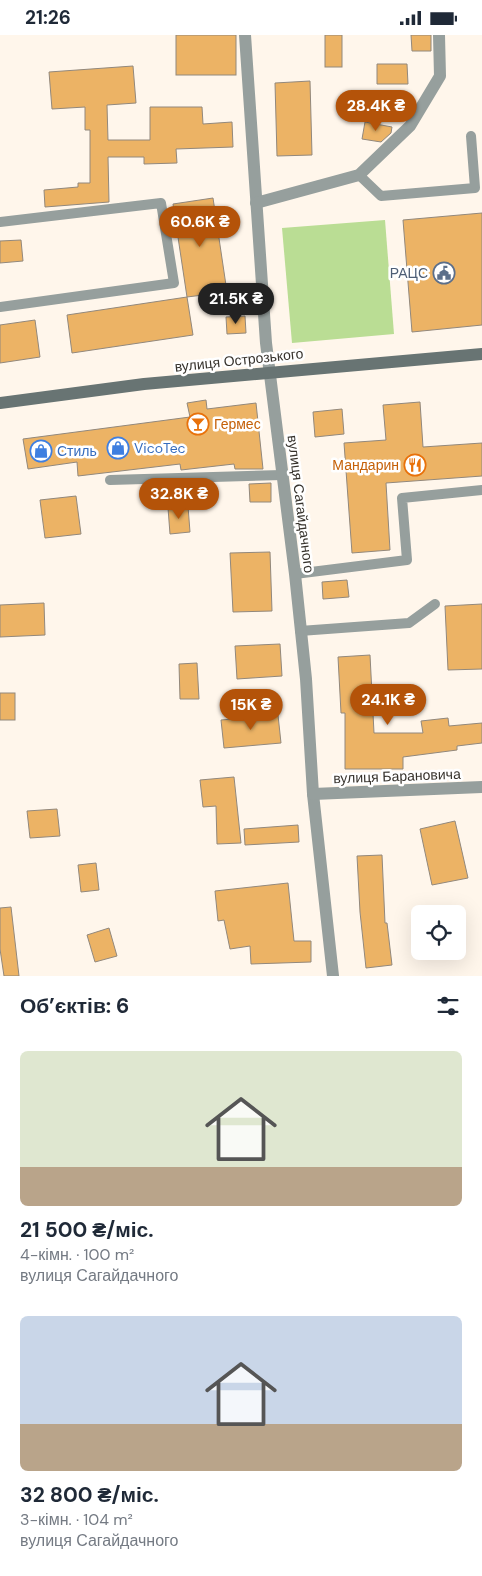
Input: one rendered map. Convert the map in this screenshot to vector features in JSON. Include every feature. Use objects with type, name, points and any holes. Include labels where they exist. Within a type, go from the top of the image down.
[{"type":"main road","name":"вулиця Острозького","points":[[0,403],[144,384],[269,371],[482,354]]},
{"type":"street","name":"вулиця Сагайдачного","points":[[245,35],[269,371],[295,574],[306,679],[313,794],[333,976]]},
{"type":"street","points":[[256,203],[359,175],[410,126],[440,76],[439,35]]},
{"type":"street","name":"вулиця Барановича","points":[[313,794],[482,787]]},
{"type":"lane","points":[[359,175],[381,196],[475,187],[471,135]]},
{"type":"lane","points":[[0,222],[161,203],[174,283],[0,307]]},
{"type":"lane","points":[[110,479],[282,475]]},
{"type":"lane","points":[[295,574],[407,560],[402,498],[482,490]]},
{"type":"lane","points":[[300,631],[409,623],[436,604]]},
{"type":"green space","points":[[385,220],[394,334],[292,343],[282,228]]},
{"type":"building","points":[[176,35],[236,35],[236,75],[176,75]]},
{"type":"building","points":[[325,35],[342,35],[342,67],[325,67]]},
{"type":"building","points":[[411,35],[431,35],[431,51],[412,51]]},
{"type":"building","points":[[377,64],[407,64],[408,84],[377,84]]},
{"type":"building","points":[[133,66],[136,103],[107,105],[108,140],[150,140],[150,107],[202,107],[203,124],[232,122],[233,147],[176,149],[177,163],[144,164],[144,157],[108,157],[109,202],[45,207],[44,190],[78,187],[78,183],[90,183],[90,130],[85,130],[85,107],[52,109],[49,72]]},
{"type":"building","points":[[310,81],[312,155],[277,156],[275,83]]},
{"type":"building","points":[[365,122],[392,127],[391,133],[381,142],[362,139]]},
{"type":"building","points":[[213,198],[227,292],[187,297],[173,204]]},
{"type":"building","name":"РАЦС","points":[[482,213],[482,325],[412,332],[403,220]]},
{"type":"building","points":[[21,240],[23,261],[0,263],[0,241]]},
{"type":"building","points":[[187,297],[193,335],[72,353],[67,315]]},
{"type":"building","points":[[245,316],[246,333],[227,334],[226,317]]},
{"type":"building","points":[[35,320],[40,357],[0,363],[0,325]]},
{"type":"building","points":[[206,400],[207,409],[256,403],[263,469],[235,469],[234,464],[181,470],[180,464],[78,476],[77,462],[28,469],[23,439],[190,417],[187,403]]},
{"type":"building","points":[[420,402],[423,447],[482,443],[482,476],[386,483],[390,550],[352,553],[344,443],[386,440],[383,405]]},
{"type":"building","points":[[342,409],[344,434],[315,437],[313,412]]},
{"type":"building","points":[[271,483],[271,502],[250,502],[249,484]]},
{"type":"building","points":[[76,496],[81,534],[45,538],[40,500]]},
{"type":"building","points":[[188,506],[190,532],[170,534],[168,508]]},
{"type":"building","points":[[270,552],[272,611],[233,612],[230,553]]},
{"type":"building","points":[[347,580],[349,597],[323,599],[322,582]]},
{"type":"building","points":[[44,603],[45,635],[0,637],[0,605]]},
{"type":"building","points":[[482,604],[482,669],[448,670],[445,606]]},
{"type":"building","points":[[280,644],[282,676],[237,679],[235,646]]},
{"type":"building","points":[[370,655],[374,733],[423,733],[421,721],[448,718],[449,726],[482,723],[482,743],[457,746],[457,750],[403,757],[403,769],[345,769],[345,713],[341,713],[338,657]]},
{"type":"building","points":[[197,663],[199,699],[180,699],[179,664]]},
{"type":"building","points":[[0,693],[15,693],[15,720],[0,720]]},
{"type":"building","points":[[278,715],[281,743],[224,748],[221,720]]},
{"type":"building","points":[[234,777],[241,843],[217,844],[216,806],[203,807],[200,780]]},
{"type":"building","points":[[57,809],[60,836],[30,838],[27,811]]},
{"type":"building","points":[[455,821],[468,878],[432,885],[420,829]]},
{"type":"building","points":[[298,825],[299,842],[245,845],[244,829]]},
{"type":"building","points":[[382,855],[385,923],[387,923],[392,965],[366,968],[357,856]]},
{"type":"building","points":[[96,863],[99,890],[81,892],[78,865]]},
{"type":"building","points":[[288,883],[294,941],[311,941],[311,962],[251,964],[250,946],[230,949],[224,920],[218,921],[215,891]]},
{"type":"building","points":[[11,907],[19,976],[4,976],[0,949],[0,908]]},
{"type":"building","points":[[109,928],[117,956],[95,962],[87,935]]},
{"type":"place","name":"РАЦС","points":[[444,273]]},
{"type":"place","name":"Гермес","points":[[198,424]]},
{"type":"place","name":"VicoTec","points":[[118,448]]},
{"type":"place","name":"Стиль","points":[[41,451]]},
{"type":"place","name":"Мандарин","points":[[415,465]]}]
